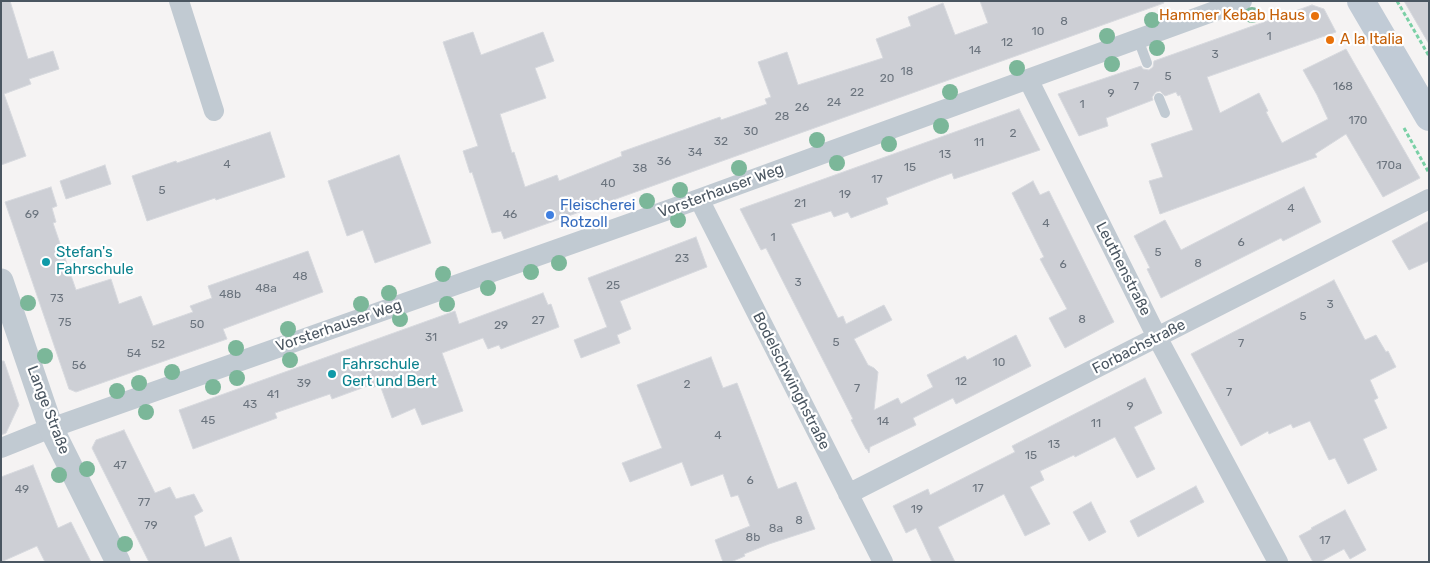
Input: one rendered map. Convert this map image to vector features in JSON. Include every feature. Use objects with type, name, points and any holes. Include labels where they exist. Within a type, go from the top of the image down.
[{"type":"main road","points":[[1361,1],[1429,117]]},
{"type":"street","points":[[179,1],[214,111]]},
{"type":"street","name":"Vorsterhauser Weg","points":[[1,448],[51,428],[699,200],[1242,1]]},
{"type":"street","name":"Leuthenstraße","points":[[1028,79],[1157,337],[1278,562]]},
{"type":"street","name":"Forbachstraße","points":[[848,494],[1429,199]]},
{"type":"street","name":"Bodelschwinghstraße","points":[[699,200],[883,562]]},
{"type":"street","name":"Lange Straße","points":[[1,281],[51,428],[118,562]]},
{"type":"lane","points":[[1138,39],[1147,63]]},
{"type":"lane","points":[[1159,98],[1165,113]]},
{"type":"path","points":[[1397,1],[1429,56]]},
{"type":"building","points":[[1,1],[10,1],[28,59],[53,51],[59,69],[29,79],[31,84],[4,94],[26,156],[1,165]]},
{"type":"building","points":[[980,1],[1163,1],[1164,3],[504,239],[501,231],[492,233],[463,151],[478,146],[443,42],[473,32],[481,55],[543,32],[554,61],[535,68],[546,98],[500,114],[525,187],[557,175],[559,181],[622,156],[621,152],[720,117],[721,120],[767,104],[765,99],[771,97],[758,62],[787,52],[798,85],[883,58],[876,39],[911,26],[908,17],[943,3],[955,35],[988,23]]},
{"type":"building","points":[[1404,1],[1429,1],[1429,44]]},
{"type":"building","points":[[1312,5],[1324,9],[1336,32],[1207,77],[1220,113],[1259,93],[1268,111],[1266,112],[1282,143],[1328,119],[1303,70],[1346,49],[1420,178],[1383,197],[1346,134],[1315,154],[1317,157],[1160,214],[1149,181],[1163,177],[1151,144],[1193,130],[1180,95],[1178,96],[1176,92],[1165,96],[1160,91],[1156,92],[1152,97],[1153,100],[1106,118],[1108,126],[1079,136],[1058,94],[1141,66],[1143,69],[1149,70],[1153,67],[1154,61]]},
{"type":"building","points":[[1019,109],[1040,150],[954,179],[952,173],[886,198],[888,204],[851,218],[848,212],[834,217],[831,211],[791,224],[838,318],[843,316],[846,324],[884,305],[892,320],[854,339],[868,365],[878,372],[874,410],[898,398],[901,404],[933,387],[927,375],[965,356],[967,360],[1016,335],[1031,366],[956,404],[953,398],[913,418],[916,425],[870,447],[869,453],[766,248],[761,250],[740,209]]},
{"type":"building","points":[[270,132],[285,177],[147,221],[132,176]]},
{"type":"building","points":[[399,155],[431,243],[375,263],[363,230],[347,236],[328,181]]},
{"type":"building","points":[[105,165],[111,184],[66,199],[60,181]]},
{"type":"building","points":[[1033,181],[1040,195],[1049,191],[1114,322],[1065,348],[1049,318],[1067,309],[1040,259],[1044,257],[1012,193]]},
{"type":"building","points":[[51,187],[57,206],[52,208],[56,222],[53,223],[76,290],[111,279],[119,304],[141,296],[153,326],[193,312],[190,306],[212,298],[208,286],[308,251],[323,292],[223,329],[227,339],[76,392],[69,389],[5,202]]},
{"type":"building","points":[[1304,187],[1321,222],[1283,241],[1281,238],[1161,298],[1147,269],[1150,268],[1134,236],[1165,220],[1181,250]]},
{"type":"building","points":[[1429,221],[1429,261],[1409,270],[1392,241]]},
{"type":"building","points":[[696,237],[707,267],[620,301],[631,329],[617,335],[620,343],[581,358],[574,340],[607,327],[588,278]]},
{"type":"building","points":[[1334,280],[1365,340],[1376,335],[1386,352],[1388,351],[1396,367],[1370,380],[1378,398],[1374,400],[1387,428],[1363,439],[1377,470],[1348,484],[1335,458],[1329,460],[1310,421],[1293,428],[1291,424],[1269,434],[1268,431],[1241,446],[1191,354]]},
{"type":"building","points":[[543,293],[548,305],[551,304],[559,327],[501,349],[499,345],[488,349],[483,338],[442,353],[463,411],[422,425],[415,408],[392,418],[380,385],[371,388],[370,385],[332,399],[330,394],[275,413],[277,418],[193,449],[179,410],[455,311],[459,324]]},
{"type":"building","points":[[711,357],[723,388],[737,383],[778,489],[796,482],[815,529],[769,544],[744,554],[745,556],[731,562],[723,562],[715,540],[750,526],[738,495],[731,497],[723,474],[691,486],[682,462],[630,482],[622,463],[662,448],[637,385]]},
{"type":"building","points":[[1,361],[4,361],[19,405],[6,433],[1,435]]},
{"type":"building","points":[[1145,378],[1162,413],[1134,427],[1155,469],[1137,478],[1115,437],[1075,457],[1074,455],[1040,471],[1044,480],[1030,487],[1050,524],[1025,536],[1004,494],[938,527],[955,562],[932,562],[916,528],[906,533],[893,506],[928,489],[930,495],[1015,452],[1012,446]]},
{"type":"building","points":[[124,430],[155,493],[170,487],[176,499],[194,494],[203,511],[194,516],[205,547],[231,537],[240,562],[149,562],[92,448],[96,440]]},
{"type":"building","points":[[33,465],[58,528],[71,522],[91,562],[45,562],[37,546],[1,562],[1,477]]},
{"type":"building","points":[[1196,486],[1204,502],[1138,537],[1130,521]]},
{"type":"building","points":[[1091,502],[1106,532],[1089,541],[1073,512]]},
{"type":"building","points":[[1345,510],[1366,550],[1350,559],[1344,549],[1320,562],[1313,562],[1299,536]]},
{"type":"place","name":"Hammer Kebab Haus","points":[[1315,16]]},
{"type":"place","name":"A la Italia","points":[[1330,40]]},
{"type":"place","name":"Fleischerei Rotzoll","points":[[550,215]]},
{"type":"place","name":"Stefan's Fahrschule","points":[[46,262]]},
{"type":"place","name":"Fahrschule Gert und Bert","points":[[332,374]]}]
